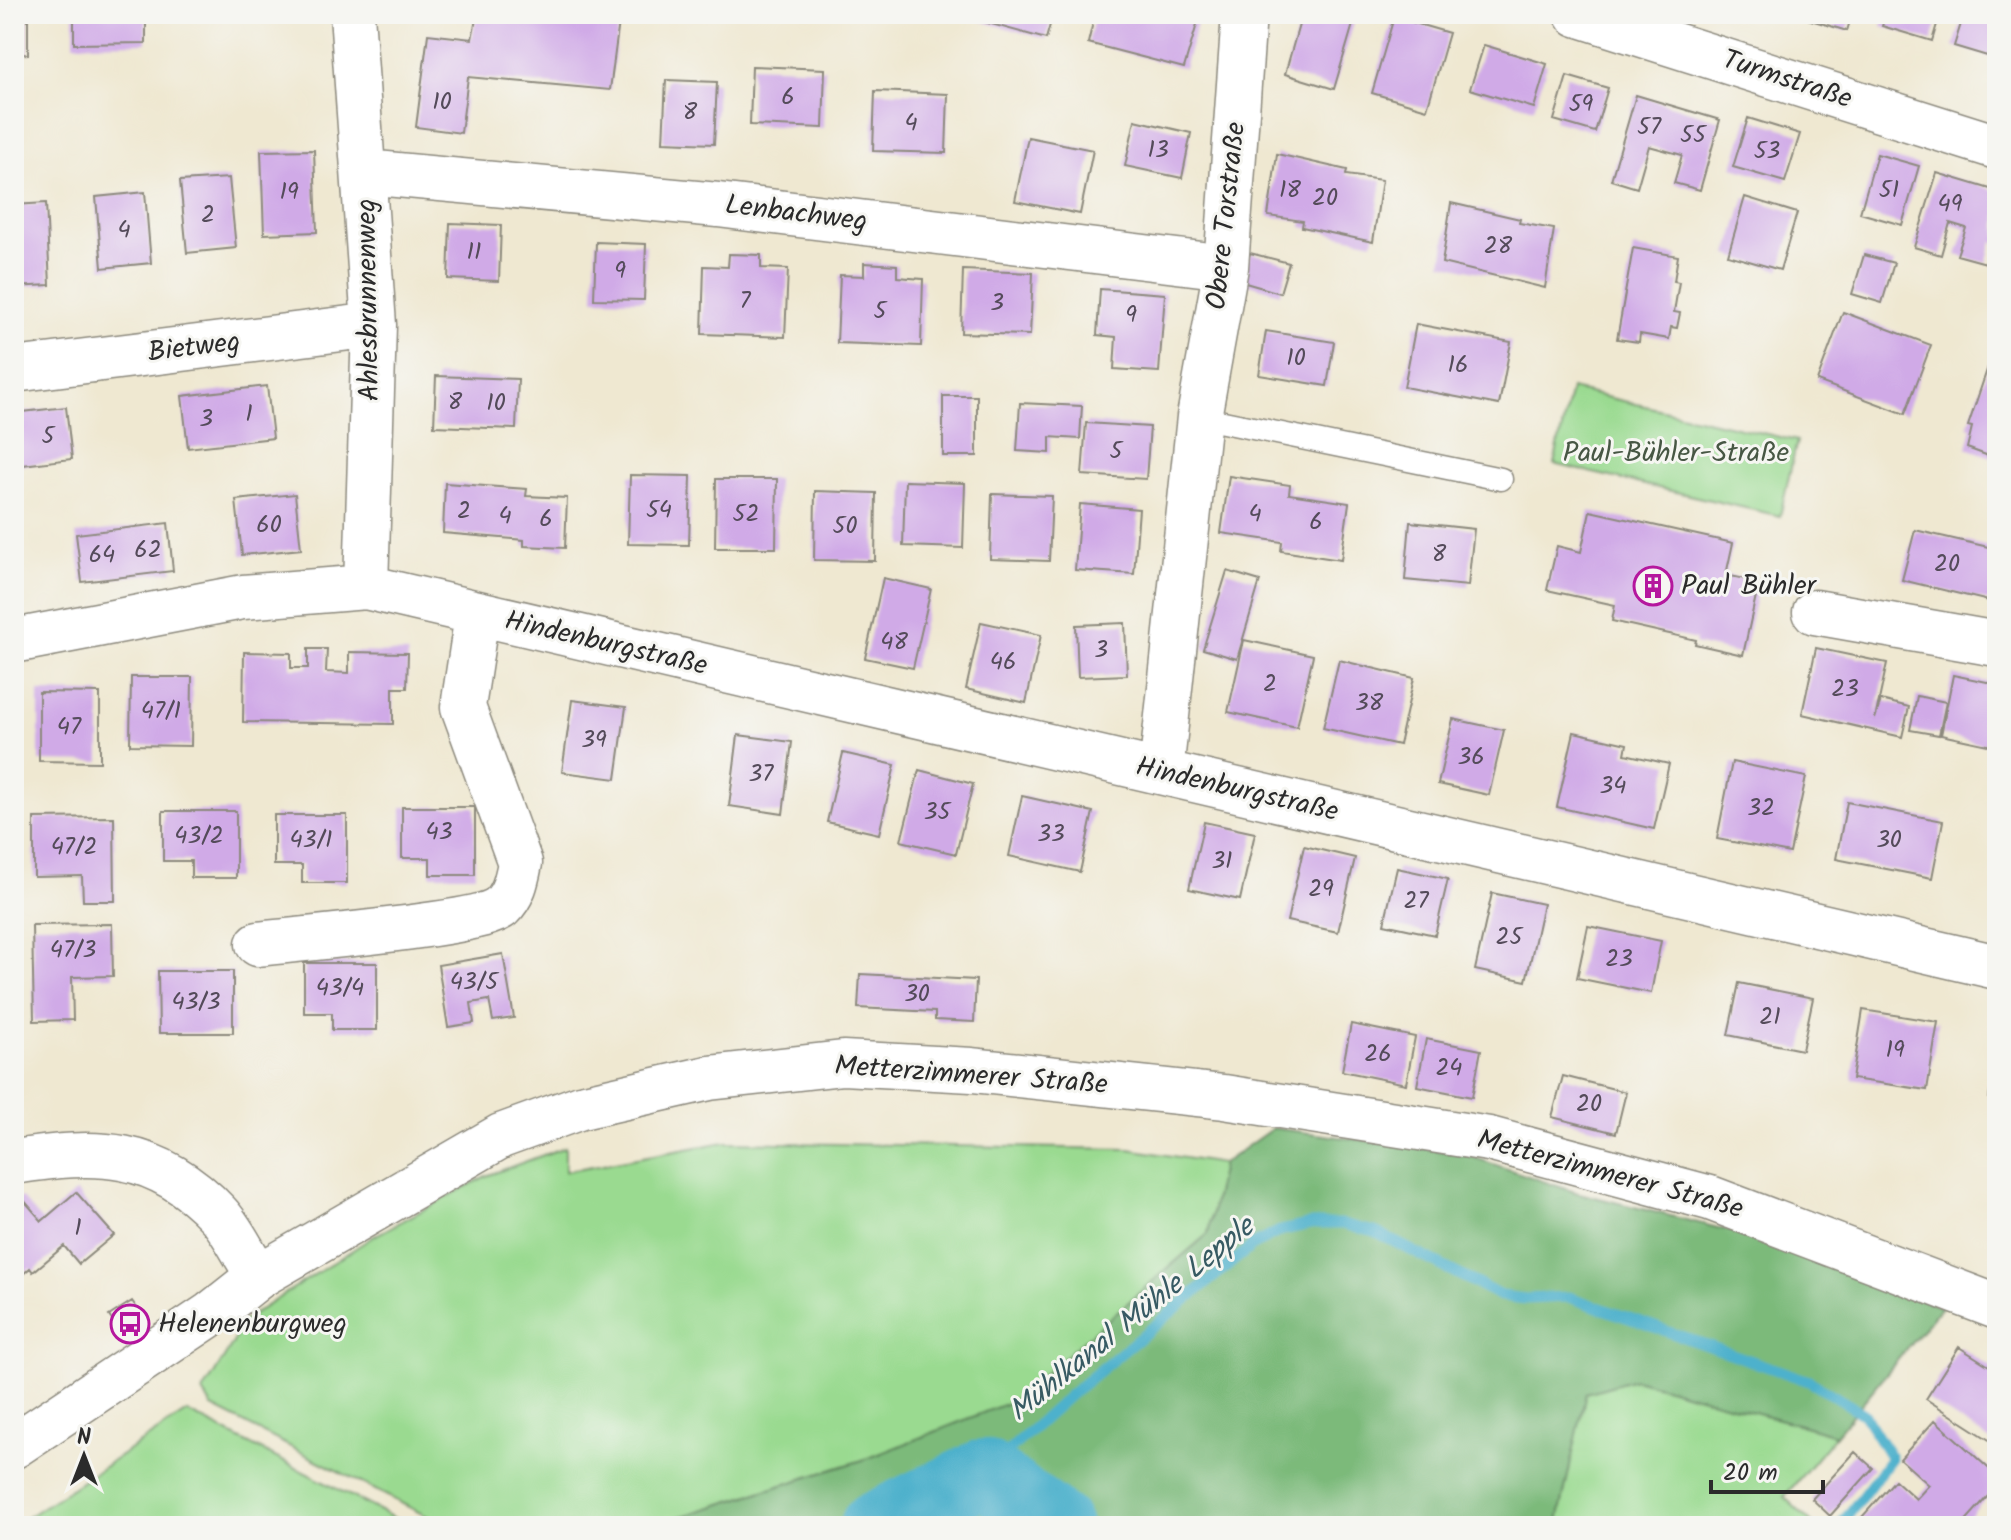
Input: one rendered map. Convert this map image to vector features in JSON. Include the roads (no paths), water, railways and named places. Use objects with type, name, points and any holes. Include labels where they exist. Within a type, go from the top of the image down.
[{"type":"street","name":"Ahlesbrunnenweg","points":[[352,14],[374,325],[366,587]]},
{"type":"street","name":"Obere Torstraße","points":[[1161,772],[1199,417],[1226,267],[1244,14]]},
{"type":"street","name":"Turmstraße","points":[[1577,14],[1997,147]]},
{"type":"street","name":"Lenbachweg","points":[[365,172],[718,205],[1226,267]]},
{"type":"street","name":"Bietweg","points":[[14,370],[374,325]]},
{"type":"street","name":"Hindenburgstraße","points":[[14,641],[243,597],[366,587],[1997,967]]},
{"type":"street","points":[[1815,612],[1997,644]]},
{"type":"street","name":"Hindenburgstraße","points":[[258,944],[464,920],[500,908],[516,885],[520,863],[463,707],[477,615]]},
{"type":"street","name":"Metterzimmerer Straße","points":[[14,1446],[198,1323],[259,1276],[501,1136],[581,1107],[698,1080],[843,1063],[972,1070],[1224,1097],[1489,1139],[1710,1198],[1997,1307]]},
{"type":"street","points":[[14,1162],[74,1152],[141,1159],[201,1198],[220,1216],[259,1276]]},
{"type":"lane","points":[[1199,417],[1501,479]]},
{"type":"waterway","name":"Mühlkanal Mühle Lepple","points":[[984,1473],[1071,1394],[1253,1245],[1280,1231],[1311,1224],[1342,1224],[1375,1232],[1501,1296],[1526,1299],[1569,1297],[1809,1381],[1864,1414],[1891,1458],[1840,1526]]},
{"type":"waterway","points":[[874,1526],[984,1473],[1058,1526]]},
{"type":"place","name":"Paul Bühler","points":[[1653,586]]},
{"type":"place","name":"Helenenburgweg","points":[[130,1324]]},
{"type":"park label","name":"Paul-Bühler-Straße","points":[[1676,453]]}]
